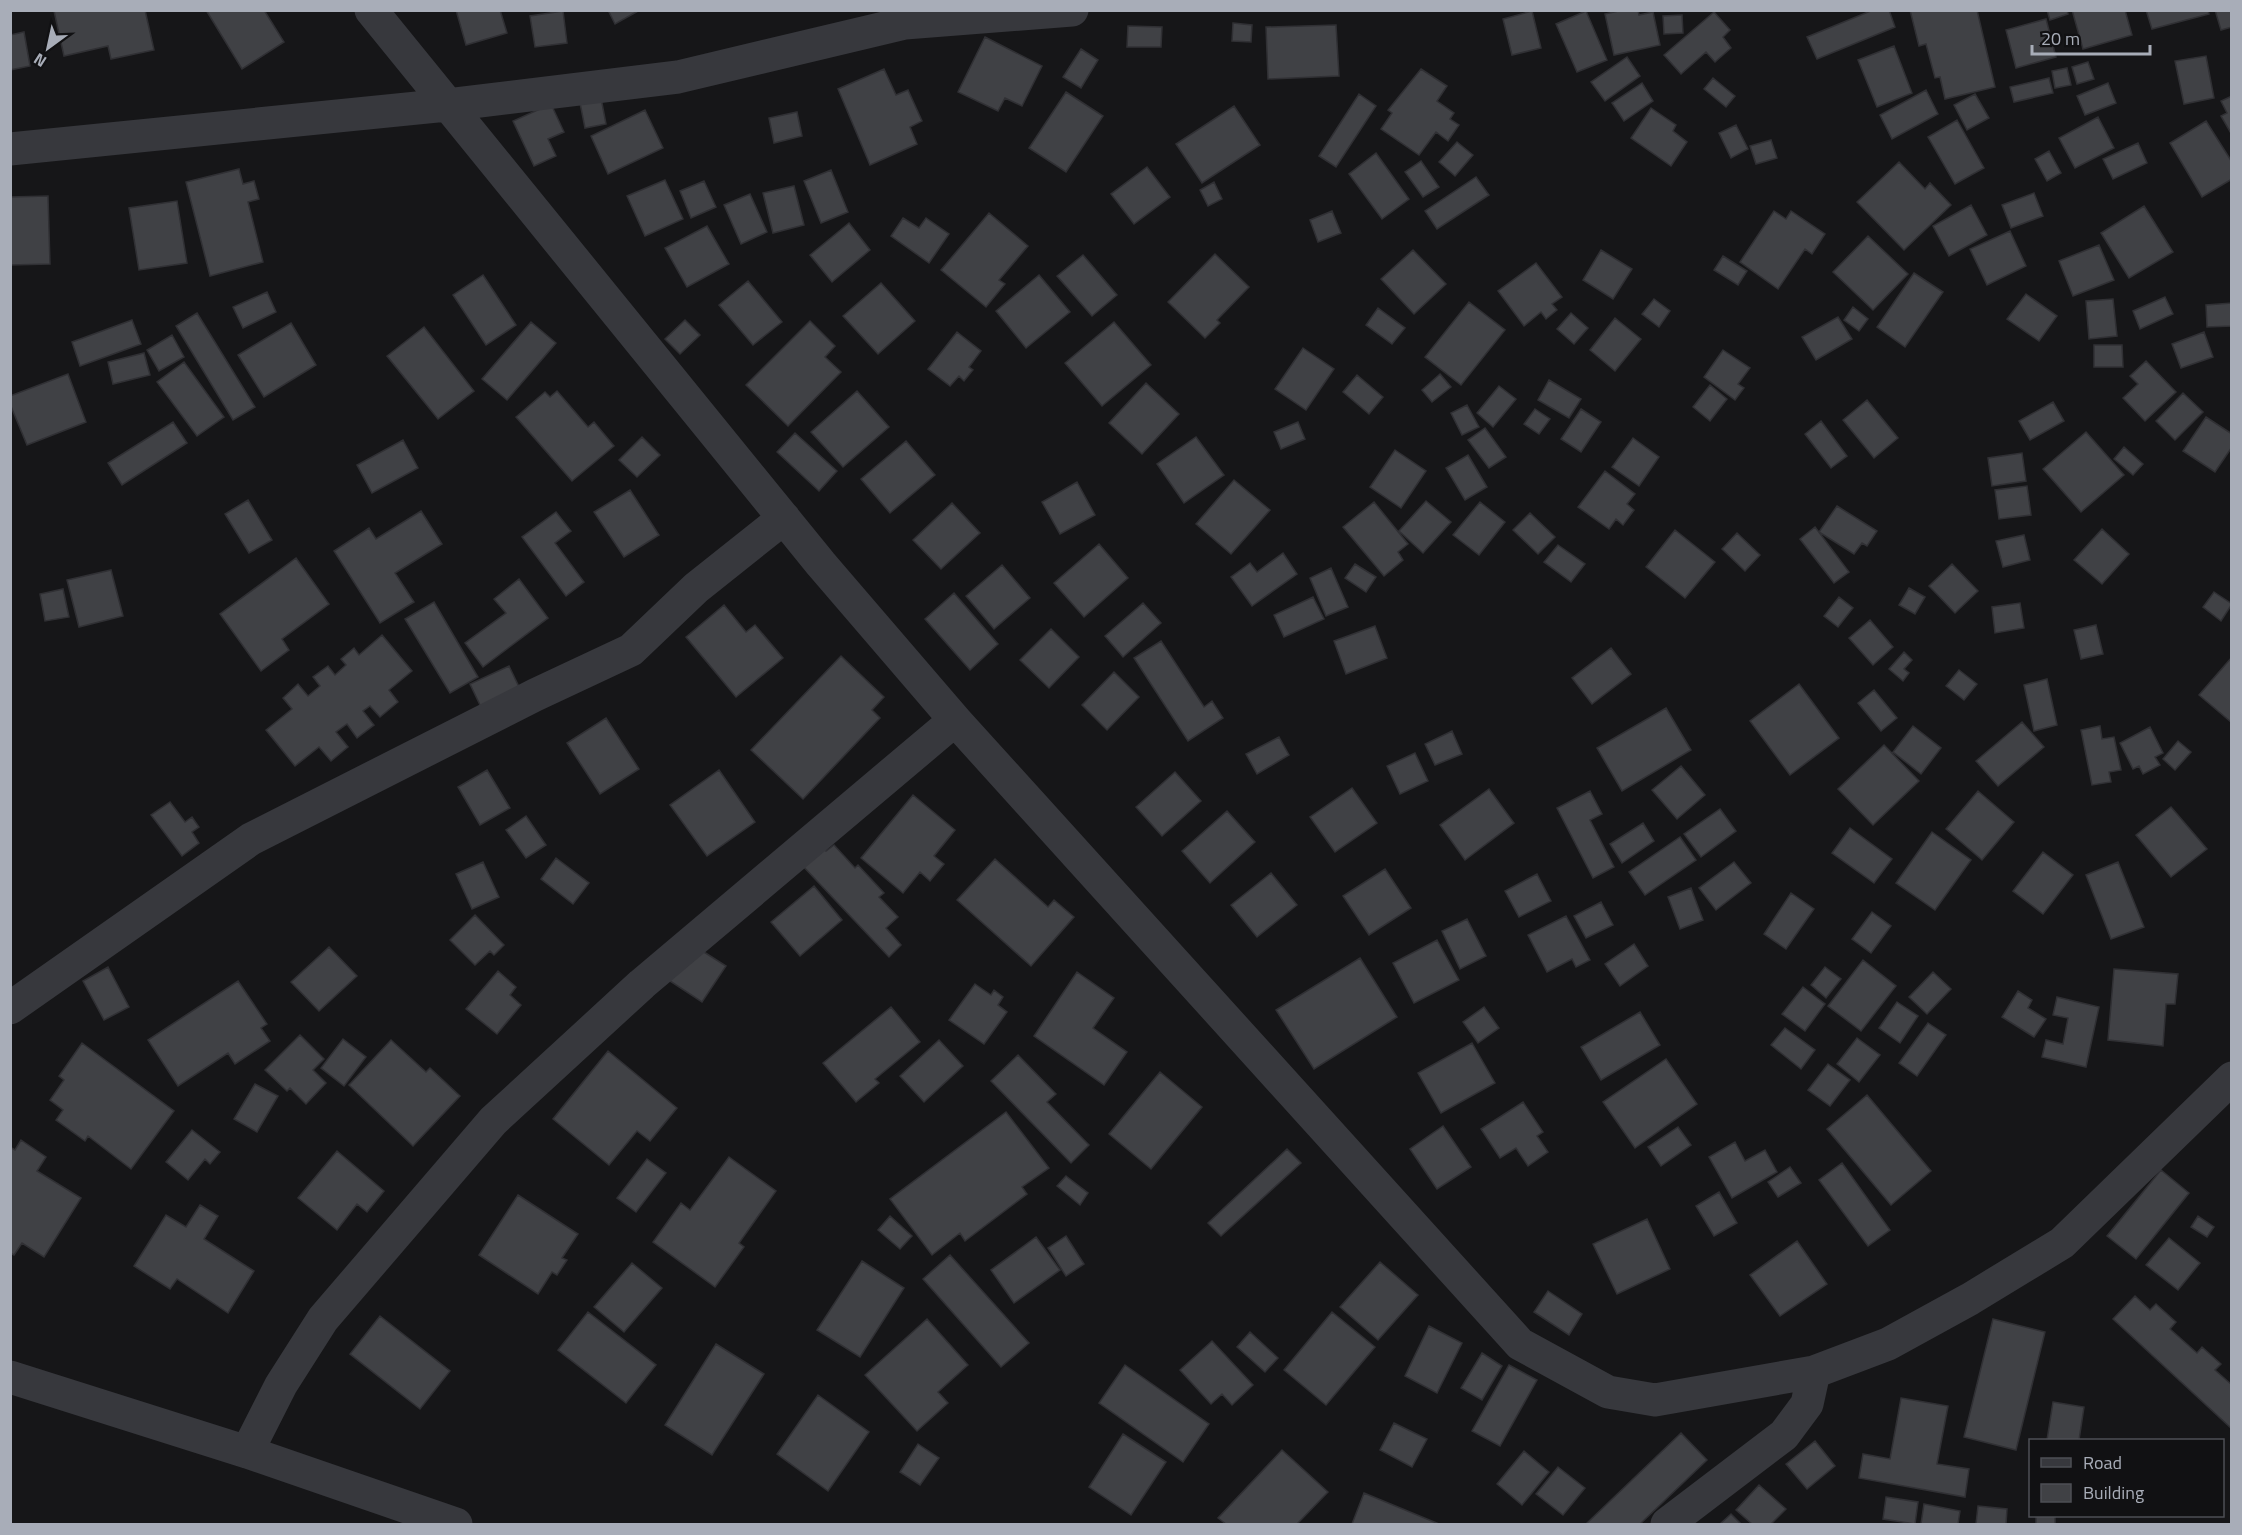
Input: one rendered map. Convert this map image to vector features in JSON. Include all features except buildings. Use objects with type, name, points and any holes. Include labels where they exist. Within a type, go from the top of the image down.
[{"type":"street","points":[[371,10],[784,518],[955,720],[1520,1344],[1608,1392],[1655,1400],[1814,1372],[1888,1344],[1970,1299],[2062,1243],[2232,1078]]},
{"type":"street","points":[[10,150],[447,105],[678,77],[905,23],[1072,10]]},
{"type":"street","points":[[10,1008],[251,839],[535,695],[631,650],[696,588],[784,518]]},
{"type":"street","points":[[247,1452],[281,1385],[323,1319],[493,1121],[642,984],[955,720]]},
{"type":"street","points":[[1667,1524],[1784,1436],[1807,1404],[1814,1372]]},
{"type":"street","points":[[10,1377],[247,1452],[456,1524]]}]
